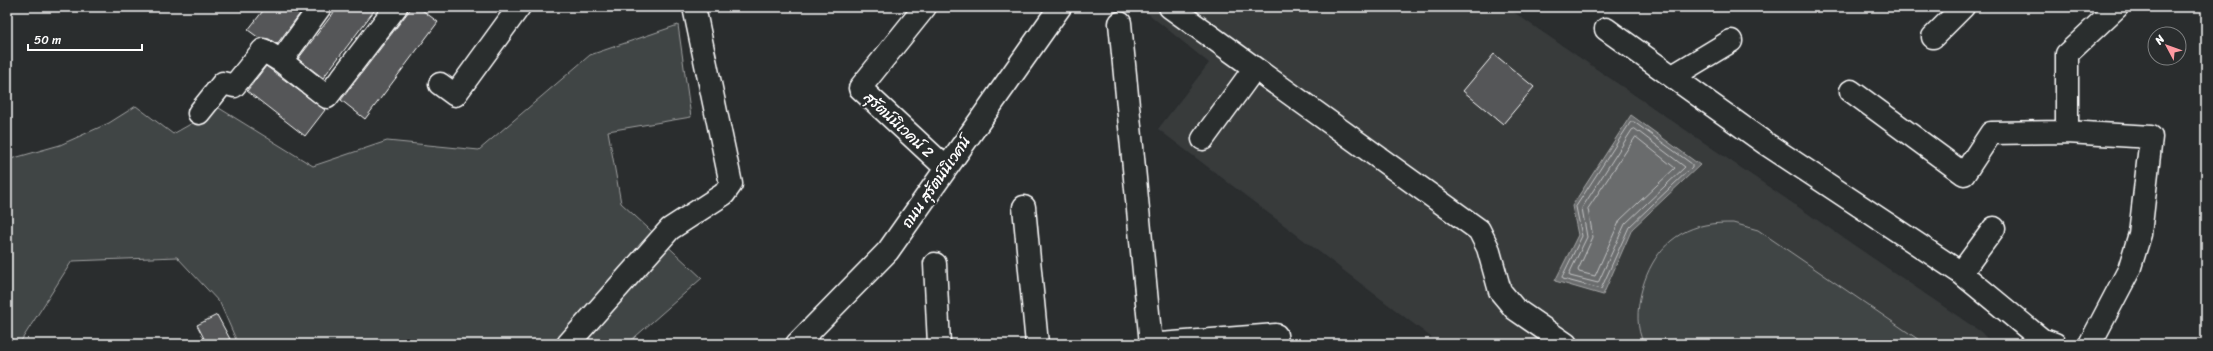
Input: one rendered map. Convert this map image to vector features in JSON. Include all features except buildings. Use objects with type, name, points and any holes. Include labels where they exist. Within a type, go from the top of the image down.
[{"type":"street","points":[[281,61],[320,7]]},
{"type":"street","points":[[199,113],[223,83],[234,86],[263,50],[281,61],[327,97],[396,7]]},
{"type":"street","points":[[440,84],[455,95],[518,7]]},
{"type":"street","points":[[568,344],[670,229],[724,194],[731,184],[694,7]]},
{"type":"street","name":"สุรัตน์นิเวคน์ 2","points":[[926,7],[860,88],[946,168]]},
{"type":"street","name":"ถนน สุรัตน์นิเวศน์","points":[[797,344],[888,251],[1060,7]]},
{"type":"street","points":[[1170,7],[1479,230],[1488,248],[1500,291],[1515,309],[1566,344]]},
{"type":"street","points":[[1933,37],[1964,7]]},
{"type":"street","points":[[2067,132],[2067,54],[2116,7]]},
{"type":"street","points":[[1120,23],[1151,344]]},
{"type":"street","points":[[1606,29],[1765,143],[1961,273],[2041,339],[2055,344]]},
{"type":"street","points":[[1673,76],[1731,41]]},
{"type":"street","points":[[1203,139],[1254,69]]},
{"type":"street","points":[[1850,92],[1964,174],[1991,134],[2067,132],[2151,136],[2140,234],[2130,270],[2090,344]]},
{"type":"street","points":[[1024,207],[1036,344]]},
{"type":"street","points":[[1961,273],[1994,228]]},
{"type":"street","points":[[935,264],[939,344]]},
{"type":"street","points":[[1160,344],[1276,335],[1277,344]]},
{"type":"shaded area","points":[[1140,7],[1506,7],[1981,332],[1992,344],[1440,344],[1158,129],[1209,63]]},
{"type":"shaded area","points":[[678,25],[691,117],[608,131],[621,203],[702,278],[627,344],[238,344],[220,303],[177,257],[72,261],[19,344],[7,344],[7,160],[60,145],[109,123],[136,106],[173,134],[219,108],[313,166],[387,141],[479,150],[590,55]]},
{"type":"shaded area","points":[[1733,223],[1758,230],[1925,344],[1644,344],[1638,325],[1641,293],[1649,269],[1662,249],[1681,234],[1692,229],[1705,225]]},
{"type":"water","points":[[1631,115],[1700,165],[1632,229],[1603,295],[1555,281],[1578,235],[1572,206]]}]
